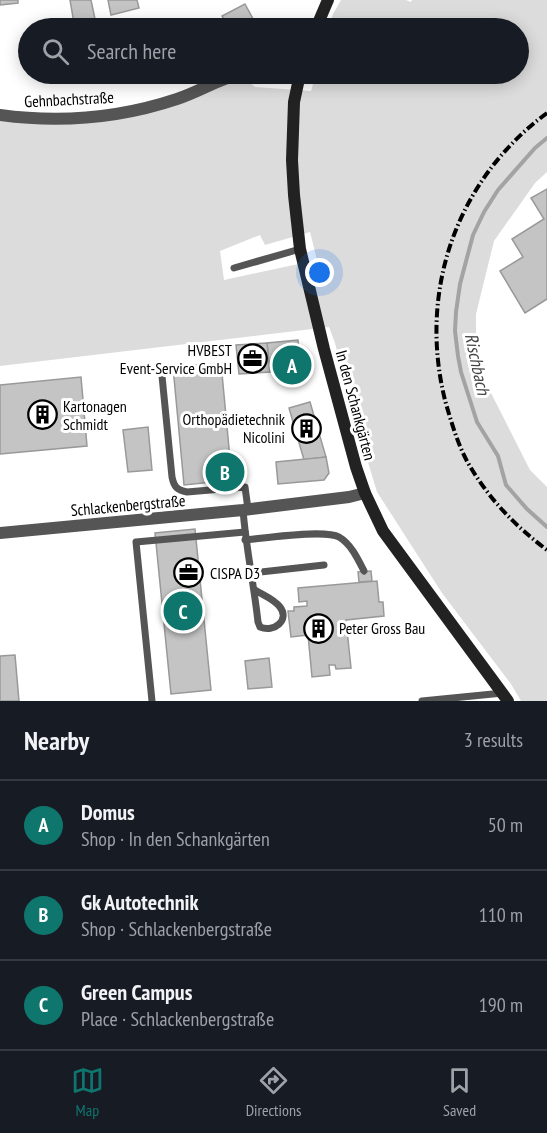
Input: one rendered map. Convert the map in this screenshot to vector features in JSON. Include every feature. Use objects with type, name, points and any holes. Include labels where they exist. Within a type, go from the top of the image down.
[{"type":"street","points":[[320,18],[328,0]]},
{"type":"street","name":"Gehnbachstraße","points":[[0,115],[26,119],[82,118],[127,112],[178,99],[210,84]]},
{"type":"street","name":"In den Schankgärten","points":[[296,84],[292,160],[300,249],[356,467],[365,493],[383,531],[505,697]]},
{"type":"street","name":"Schlackenbergstraße","points":[[0,533],[245,510],[365,493]]},
{"type":"lane","points":[[234,268],[300,249]]},
{"type":"lane","points":[[161,366],[171,477],[174,485],[178,490],[187,492],[245,487],[245,536],[255,590],[258,622],[260,627],[272,629],[281,621],[283,614],[281,609],[274,601],[255,590]]},
{"type":"lane","points":[[152,701],[136,542],[245,536],[334,535],[346,543],[363,571]]},
{"type":"lane","points":[[251,573],[324,566]]},
{"type":"lane","points":[[422,701],[505,697]]},
{"type":"shaded area","points":[[341,0],[406,0],[411,2],[412,0],[547,0],[547,172],[535,183],[494,241],[476,314],[476,340],[484,379],[530,470],[547,487],[547,701],[521,701],[511,684],[442,593],[377,492],[329,327],[0,366],[0,117],[84,120],[213,84],[251,84],[255,87],[311,91],[313,84],[529,84],[529,18],[332,18]],"holes":[[[310,232],[317,260],[224,280],[220,251],[260,235],[265,245]]]},
{"type":"building","points":[[0,0],[18,0],[18,3],[0,5]]},
{"type":"building","points":[[70,0],[91,0],[95,18],[73,18]]},
{"type":"building","points":[[108,0],[137,0],[139,8],[111,15]]},
{"type":"building","points":[[245,4],[253,18],[223,18],[222,16]]},
{"type":"building","points":[[547,189],[547,299],[525,313],[500,271],[523,257],[512,239],[544,219],[531,198]]},
{"type":"building","points":[[298,340],[301,369],[270,372],[267,343]]},
{"type":"building","name":"HVBEST Event-Service GmbH","points":[[267,343],[270,372],[239,374],[236,345]]},
{"type":"building","points":[[221,363],[232,480],[184,485],[173,367]]},
{"type":"building","name":"Kartonagen Schmidt","points":[[81,377],[87,446],[0,454],[0,385]]},
{"type":"building","name":"Orthopädietechnik Nicolini","points":[[310,402],[326,457],[304,460],[289,408]]},
{"type":"building","points":[[148,427],[152,470],[128,472],[123,430]]},
{"type":"building","points":[[326,457],[329,473],[324,480],[278,484],[276,462]]},
{"type":"building","points":[[195,529],[211,690],[171,694],[155,533]]},
{"type":"building","points":[[371,571],[372,581],[359,582],[358,572]]},
{"type":"building","name":"Peter Gross Bau","points":[[377,581],[379,602],[383,602],[384,616],[346,620],[351,668],[336,669],[335,665],[329,665],[330,675],[312,677],[308,635],[291,637],[288,611],[294,611],[294,607],[307,606],[307,601],[299,602],[298,588]]},
{"type":"building","points":[[15,655],[19,701],[0,701],[0,656]]},
{"type":"building","points":[[269,658],[272,687],[248,689],[245,661]]},
{"type":"waterway","name":"Rischbach","points":[[547,138],[535,148],[498,190],[473,235],[460,284],[455,331],[461,372],[477,422],[498,456],[506,485],[547,527]]},
{"type":"railway","points":[[547,113],[515,141],[488,172],[467,206],[451,243],[441,282],[437,322],[438,363],[446,404],[464,456],[503,511],[547,550]]},
{"type":"place","name":"HVBEST Event-Service GmbH","points":[[253,359]]},
{"type":"place","name":"Domus","points":[[292,365]]},
{"type":"place","name":"Kartonagen Schmidt","points":[[42,415]]},
{"type":"place","name":"Orthopädietechnik Nicolini","points":[[306,428]]},
{"type":"place","name":"Gk Autotechnik","points":[[225,472]]},
{"type":"place","name":"CISPA D3","points":[[189,573]]},
{"type":"place","name":"Green Campus","points":[[183,611]]},
{"type":"place","name":"Peter Gross Bau","points":[[318,628]]}]
